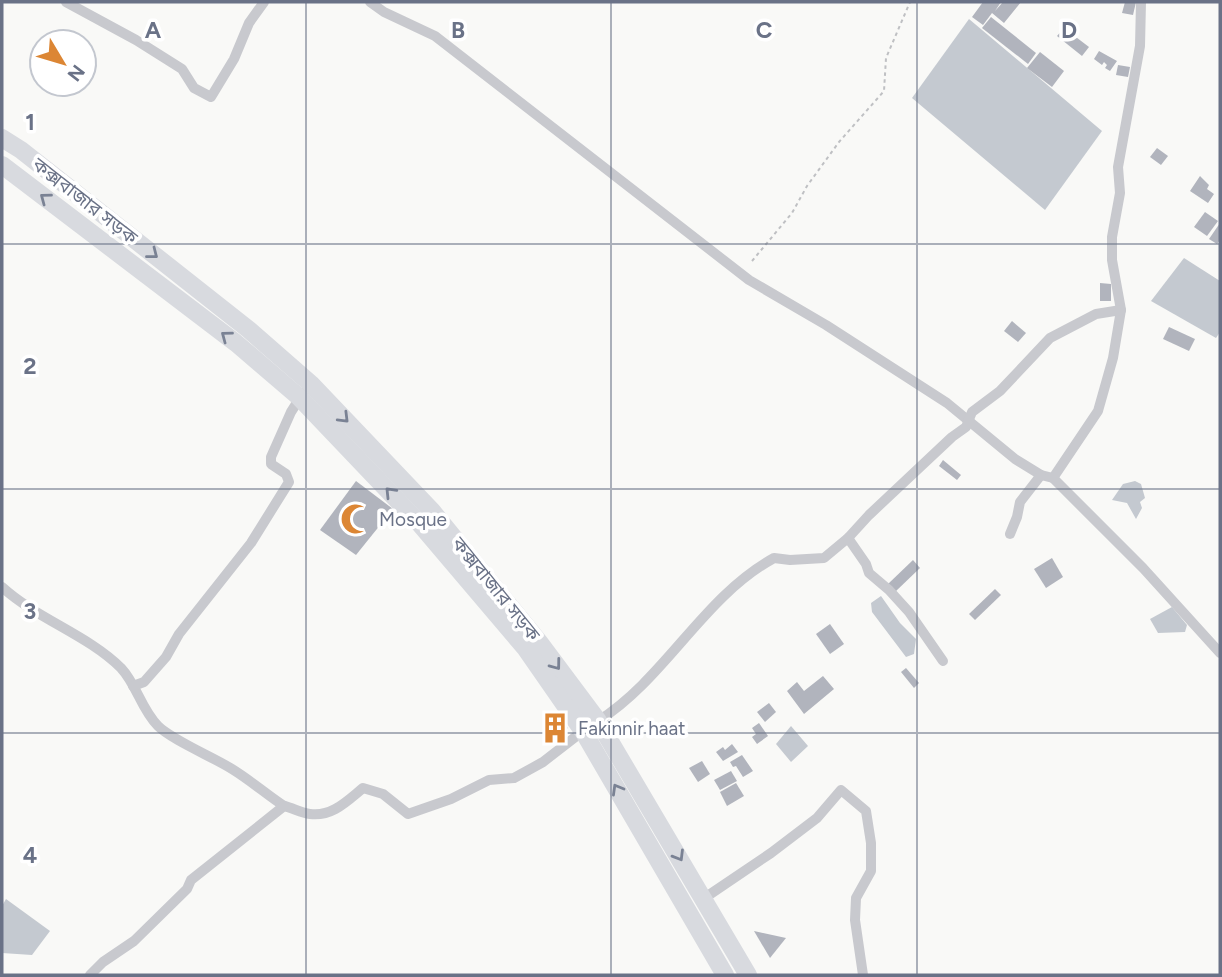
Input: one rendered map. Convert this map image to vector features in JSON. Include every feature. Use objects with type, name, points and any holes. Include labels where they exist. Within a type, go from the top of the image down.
[{"type":"highway","name":"কক্সবাজার সড়ক","points":[[2,138],[21,150],[248,329],[305,391]]},
{"type":"highway","name":"কক্সবাজার সড়ক","points":[[2,165],[236,344],[305,391],[373,447],[441,521],[539,642],[590,726],[703,899],[748,975]]},
{"type":"highway","name":"কক্সবাজার সড়ক","points":[[590,726],[725,975]]},
{"type":"street","points":[[66,2],[136,40],[182,69],[194,88],[211,97],[234,59],[249,23],[264,2]]},
{"type":"street","points":[[370,2],[384,12],[435,36],[749,280],[826,325],[968,419],[1015,459],[1041,475],[1053,478],[1143,568],[1220,653]]},
{"type":"street","points":[[1053,478],[1098,411],[1113,358],[1121,310],[1112,260],[1112,237],[1120,193],[1118,167],[1140,46],[1141,2]]},
{"type":"street","points":[[2,587],[16,600],[99,651],[121,668],[144,708],[159,727],[233,769],[284,806],[307,814],[324,815],[341,806],[363,788],[383,794],[408,814],[451,799],[489,780],[514,778],[543,762],[633,692],[743,578],[774,558],[824,558],[952,437],[966,427],[972,412],[1000,390],[1050,338],[1096,314],[1121,310]]},
{"type":"street","points":[[133,686],[144,681],[166,657],[179,634],[244,552],[289,482],[286,474],[271,464],[271,457],[305,391]]},
{"type":"street","points":[[1010,534],[1020,502],[1041,475]]},
{"type":"street","points":[[848,538],[869,573],[909,612],[943,661]]},
{"type":"street","points":[[703,899],[817,818],[841,790],[866,811],[871,843],[871,871],[856,898],[855,920],[863,975]]},
{"type":"street","points":[[90,975],[103,962],[135,942],[187,888],[191,880],[284,806]]},
{"type":"path","points":[[752,261],[792,213],[807,186],[839,142],[884,90],[886,58],[910,2]]},
{"type":"shaded area","points":[[969,19],[1102,131],[1045,210],[912,98]]},
{"type":"shaded area","points":[[1184,258],[1220,281],[1220,332],[1216,338],[1151,301]]},
{"type":"shaded area","points":[[1135,481],[1141,484],[1145,498],[1140,502],[1142,508],[1136,519],[1127,503],[1112,500],[1123,484]]},
{"type":"shaded area","points":[[881,596],[900,623],[916,639],[914,654],[906,657],[872,612],[871,603]]},
{"type":"shaded area","points":[[1172,607],[1187,625],[1185,632],[1158,633],[1150,619]]},
{"type":"shaded area","points":[[791,726],[808,746],[791,762],[776,744]]},
{"type":"shaded area","points":[[6,899],[50,931],[32,955],[2,953],[2,906]]},
{"type":"building","points":[[983,2],[1001,2],[995,11],[1003,2],[1021,2],[1004,23],[992,13],[983,25],[972,17]]},
{"type":"building","points":[[1125,2],[1136,2],[1133,15],[1122,13]]},
{"type":"building","points":[[991,17],[1036,53],[1028,64],[982,28]]},
{"type":"building","points":[[1064,28],[1089,47],[1082,56],[1057,36]]},
{"type":"building","points":[[1099,51],[1117,61],[1110,71],[1105,68],[1107,65],[1104,62],[1102,65],[1094,59]]},
{"type":"building","points":[[1040,52],[1064,71],[1052,87],[1027,68]]},
{"type":"building","points":[[1118,65],[1130,67],[1128,77],[1116,75]]},
{"type":"building","points":[[1157,148],[1168,156],[1161,165],[1150,157]]},
{"type":"building","points":[[1200,176],[1209,185],[1207,189],[1214,194],[1208,203],[1190,191]]},
{"type":"building","points":[[1205,212],[1218,221],[1207,236],[1194,227]]},
{"type":"building","points":[[1220,223],[1220,240],[1217,244],[1209,239]]},
{"type":"building","points":[[1100,283],[1111,284],[1111,301],[1100,301]]},
{"type":"building","points":[[1012,321],[1026,333],[1018,342],[1004,331]]},
{"type":"building","points":[[1169,327],[1195,339],[1189,351],[1163,339]]},
{"type":"building","points":[[943,460],[961,475],[957,480],[939,466]]},
{"type":"building","name":"Mosque","points":[[356,481],[393,509],[356,555],[320,530]]},
{"type":"building","points":[[1052,558],[1063,577],[1046,588],[1034,569]]},
{"type":"building","points":[[913,560],[920,568],[895,592],[888,584]]},
{"type":"building","points":[[995,589],[1001,595],[975,620],[969,614]]},
{"type":"building","points":[[830,624],[844,644],[830,654],[816,634]]},
{"type":"building","points":[[906,668],[919,683],[914,688],[901,672]]},
{"type":"building","points":[[823,676],[834,689],[804,714],[787,691],[797,682],[804,691]]},
{"type":"building","points":[[769,703],[776,712],[765,722],[757,712]]},
{"type":"building","name":"Fakinnir haat","points":[[560,716],[568,728],[553,741],[543,728]]},
{"type":"building","points":[[759,723],[768,736],[757,744],[752,737],[756,734],[752,728]]},
{"type":"building","points":[[732,744],[738,752],[723,761],[716,752],[723,747],[725,750]]},
{"type":"building","points":[[742,755],[753,771],[743,777],[730,762]]},
{"type":"building","points":[[702,761],[710,774],[698,782],[689,768]]},
{"type":"building","points":[[731,771],[737,781],[720,790],[714,780]]},
{"type":"building","points":[[736,783],[744,796],[727,806],[720,792]]},
{"type":"building","points":[[754,931],[786,938],[770,958]]},
{"type":"place","name":"Mosque","points":[[356,519]]},
{"type":"place","name":"Fakinnir haat","points":[[555,728]]}]
